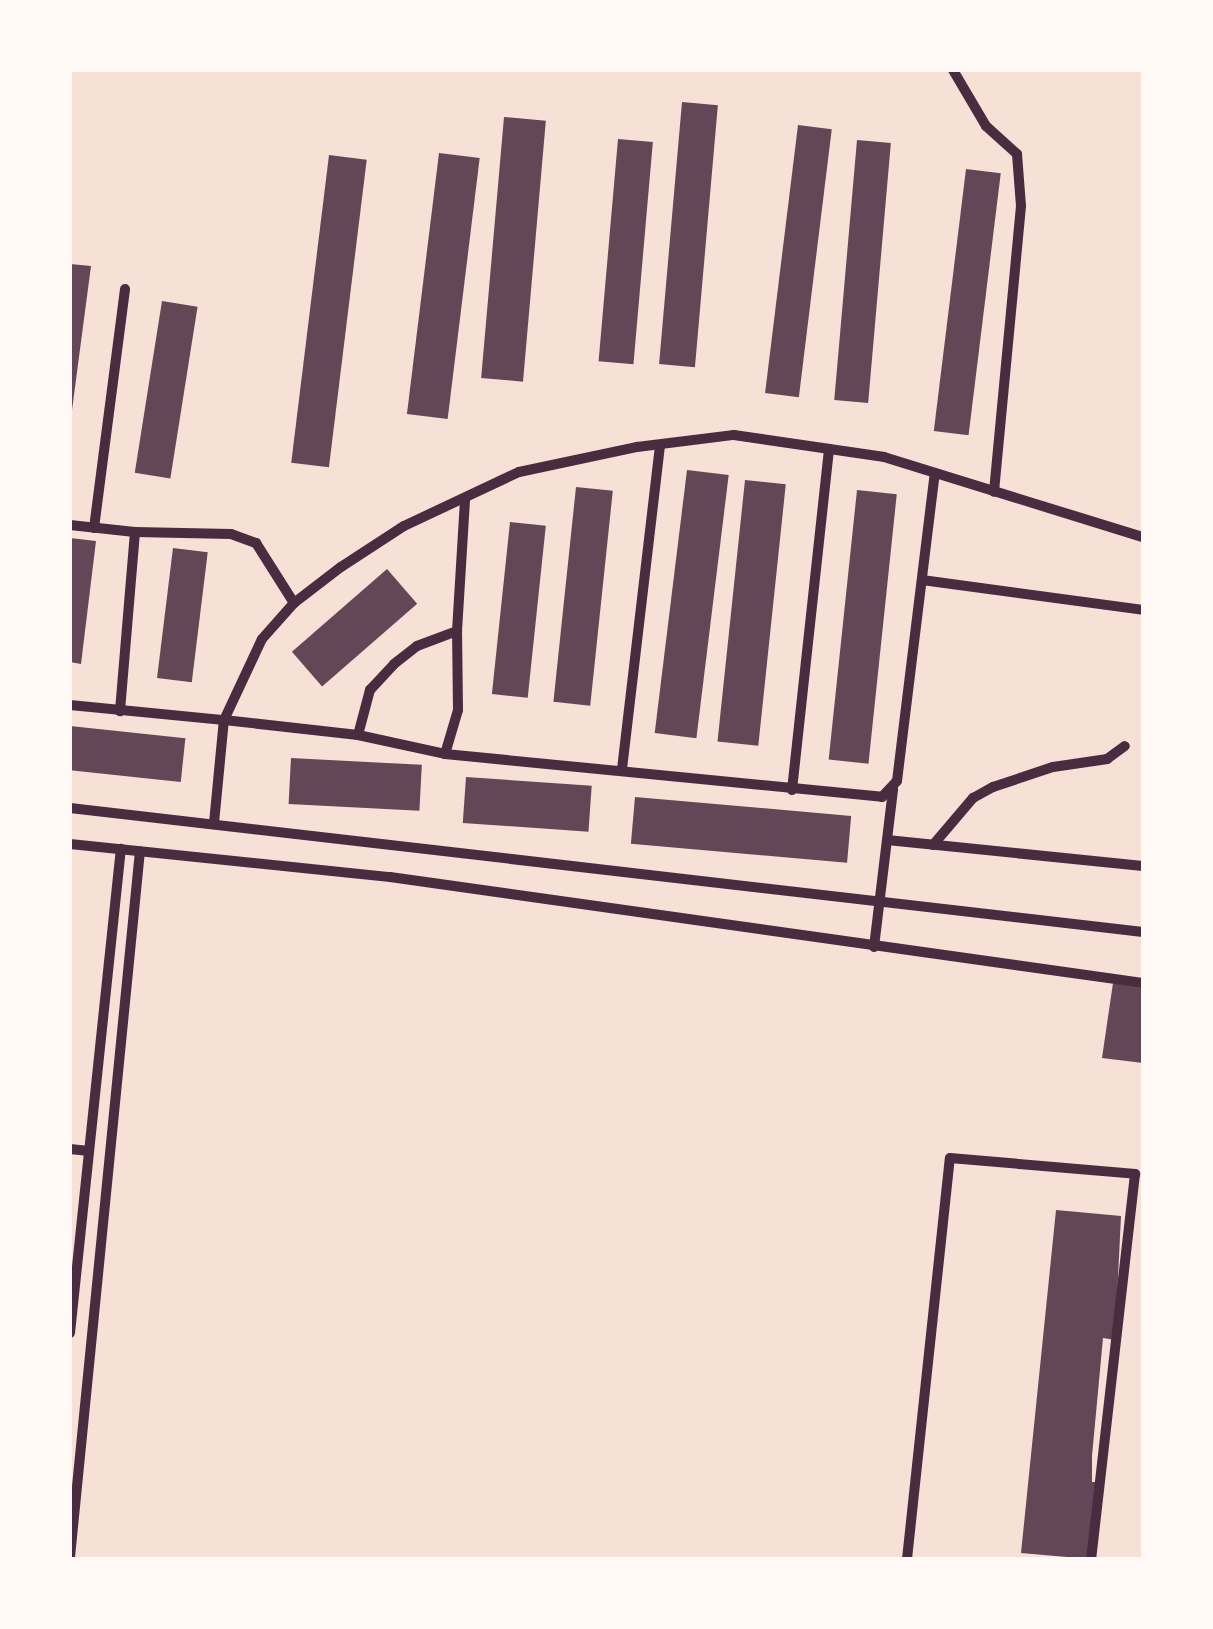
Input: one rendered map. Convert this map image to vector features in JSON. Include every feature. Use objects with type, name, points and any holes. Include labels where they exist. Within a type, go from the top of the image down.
[{"type":"street","points":[[953,70],[986,126],[1017,154],[1020,225],[994,492]]},
{"type":"street","points":[[94,528],[124,289]]},
{"type":"street","points":[[214,823],[224,720],[262,639],[294,602],[404,526],[520,472],[660,444],[734,435],[828,449],[934,473],[1143,537]]},
{"type":"street","points":[[622,769],[660,444]]},
{"type":"street","points":[[792,790],[828,449]]},
{"type":"street","points":[[874,946],[934,473]]},
{"type":"street","points":[[446,754],[458,710],[457,631],[465,499]]},
{"type":"street","points":[[70,525],[135,532],[232,534],[256,543],[294,602]]},
{"type":"street","points":[[120,711],[135,532]]},
{"type":"street","points":[[922,580],[1143,610]]},
{"type":"street","points":[[358,734],[370,690],[394,664],[417,646],[457,631]]},
{"type":"street","points":[[70,705],[358,734],[446,754],[622,769],[792,790],[876,798],[893,790]]},
{"type":"street","points":[[933,845],[973,798],[992,787],[1053,767],[1106,759],[1126,746]]},
{"type":"street","points":[[70,808],[1143,932]]},
{"type":"street","points":[[887,840],[1143,866]]},
{"type":"street","points":[[70,844],[390,878],[1143,983]]},
{"type":"street","points":[[70,1333],[121,849]]},
{"type":"street","points":[[70,1558],[140,851]]},
{"type":"street","points":[[70,1149],[89,1151]]},
{"type":"street","points":[[906,1559],[950,1158],[1135,1174],[1091,1559]]},
{"type":"building","points":[[682,102],[718,105],[695,367],[659,364]]},
{"type":"building","points":[[504,117],[546,121],[523,382],[481,378]]},
{"type":"building","points":[[798,125],[832,129],[799,397],[765,393]]},
{"type":"building","points":[[618,139],[653,142],[633,364],[599,361]]},
{"type":"building","points":[[857,140],[891,143],[868,403],[834,400]]},
{"type":"building","points":[[439,153],[480,158],[448,419],[407,414]]},
{"type":"building","points":[[329,155],[367,160],[329,467],[291,463]]},
{"type":"building","points":[[966,169],[1001,173],[969,435],[934,431]]},
{"type":"building","points":[[70,264],[91,266],[72,410],[70,410]]},
{"type":"building","points":[[162,301],[198,307],[170,478],[135,473]]},
{"type":"building","points":[[687,470],[729,475],[696,738],[655,733]]},
{"type":"building","points":[[745,480],[786,484],[758,746],[718,742]]},
{"type":"building","points":[[576,487],[613,491],[590,706],[553,702]]},
{"type":"building","points":[[857,490],[897,494],[868,764],[829,760]]},
{"type":"building","points":[[510,522],[546,526],[528,698],[492,694]]},
{"type":"building","points":[[70,538],[96,541],[81,664],[70,662]]},
{"type":"building","points":[[173,548],[208,552],[192,682],[157,678]]},
{"type":"building","points":[[387,569],[417,604],[322,686],[292,652]]},
{"type":"building","points":[[70,726],[185,738],[181,782],[70,770]]},
{"type":"building","points":[[291,758],[422,765],[419,811],[289,804]]},
{"type":"building","points":[[466,777],[592,786],[588,832],[463,823]]},
{"type":"building","points":[[635,797],[851,816],[847,863],[631,844]]},
{"type":"building","points":[[1113,983],[1143,987],[1143,1063],[1102,1058]]},
{"type":"building","points":[[1056,1210],[1121,1216],[1115,1340],[1103,1338],[1092,1456],[1092,1482],[1097,1482],[1090,1559],[1021,1553]]}]
